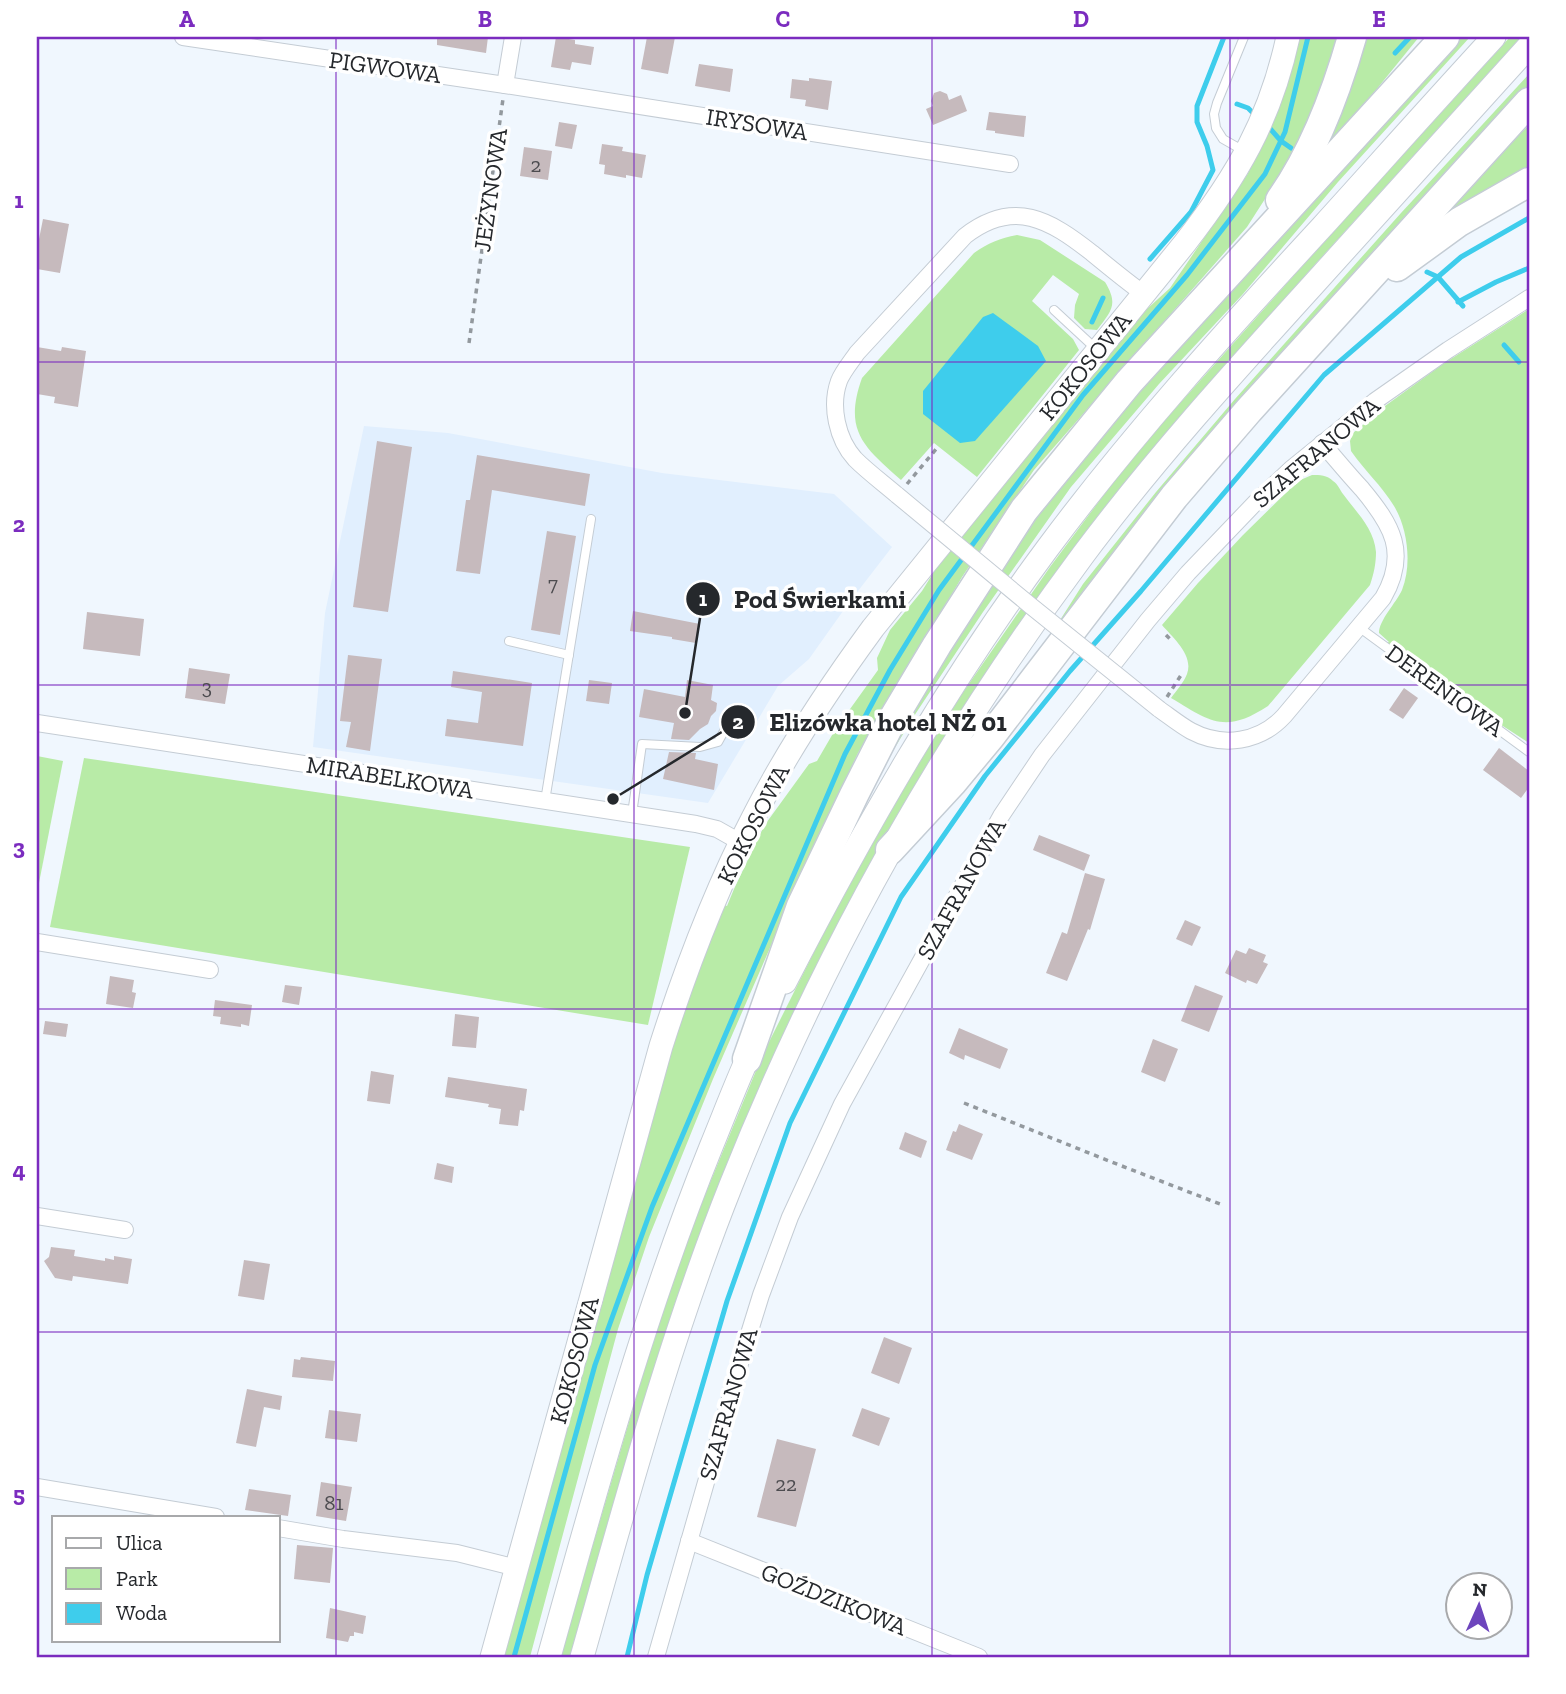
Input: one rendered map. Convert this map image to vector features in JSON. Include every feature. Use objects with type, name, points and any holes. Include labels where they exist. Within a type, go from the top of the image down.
[{"type":"highway","points":[[1244,257],[1264,222],[1291,184],[1310,148],[1337,86],[1352,37]]},
{"type":"highway","points":[[747,1059],[801,906],[854,795],[891,722],[1024,510],[1129,382],[1446,37]]},
{"type":"highway","points":[[891,850],[953,783],[991,736],[1174,497],[1331,318],[1529,102]]},
{"type":"highway","points":[[1331,318],[1459,222],[1529,182]]},
{"type":"main road","name":"KOKOSOWA","points":[[492,1657],[663,1040],[705,922],[740,842],[809,720],[873,628],[1218,200],[1247,153],[1270,101],[1288,37]]},
{"type":"main road","points":[[549,1657],[591,1506],[676,1237],[747,1059],[824,906],[870,822],[937,710],[1030,572],[1108,471],[1188,375],[1494,37]]},
{"type":"main road","points":[[582,1657],[657,1398],[688,1301],[729,1188],[761,1110],[819,985],[891,850],[989,691],[1055,593],[1124,503],[1233,373],[1529,46]]},
{"type":"street","name":"PIGWOWA","points":[[183,37],[505,85]]},
{"type":"street","points":[[505,85],[513,37]]},
{"type":"street","name":"IRYSOWA","points":[[505,85],[1010,164]]},
{"type":"street","points":[[1144,294],[1063,231],[1035,218],[1011,216],[983,224],[965,236],[857,354],[842,374],[838,382],[835,405],[837,423],[845,443],[856,459],[900,491],[1031,606],[1162,704],[1191,732],[1210,739],[1227,741],[1252,738],[1278,723],[1360,628],[1389,589],[1395,570],[1394,542],[1388,525],[1378,509],[1322,443]]},
{"type":"street","name":"SZAFRANOWA","points":[[656,1657],[752,1321],[790,1217],[842,1104],[989,836],[1023,782],[1128,645],[1188,573],[1256,502],[1322,443],[1399,384],[1529,298]]},
{"type":"street","name":"MIRABELKOWA","points":[[37,723],[632,814],[708,827],[740,842]]},
{"type":"street","points":[[37,942],[210,970]]},
{"type":"street","points":[[37,1216],[125,1230]]},
{"type":"street","points":[[37,1487],[210,1516]]},
{"type":"street","points":[[280,1528],[457,1553],[517,1568]]},
{"type":"street","name":"GOŹDZIKOWA","points":[[689,1541],[979,1657]]},
{"type":"lane","points":[[1244,37],[1214,114],[1216,128],[1223,139],[1247,153]]},
{"type":"lane","points":[[1054,310],[1098,350]]},
{"type":"lane","points":[[545,801],[591,519]]},
{"type":"lane","name":"DERENIOWA","points":[[1360,628],[1529,752]]},
{"type":"lane","points":[[509,641],[569,655]]},
{"type":"lane","points":[[632,814],[642,744],[700,747],[718,741],[733,715]]},
{"type":"path","name":"JEŻYNOWA","points":[[469,343],[505,85]]},
{"type":"path","points":[[900,491],[937,448]]},
{"type":"path","points":[[1166,635],[1173,642]]},
{"type":"path","points":[[1162,704],[1182,672]]},
{"type":"path","points":[[964,1103],[1220,1204]]},
{"type":"shaded area","points":[[364,426],[448,433],[662,473],[834,494],[892,547],[809,659],[778,686],[708,803],[313,747],[325,613]]},
{"type":"green space","points":[[1297,37],[1338,37],[1314,115],[1281,174],[1247,227],[1034,470],[962,577],[858,753],[713,1079],[649,1237],[618,1329],[530,1657],[502,1657],[673,1046],[722,904],[727,906],[764,826],[809,764],[817,761],[835,730],[878,670],[877,658],[890,630],[922,591],[940,562],[1135,320],[1170,288],[1247,175],[1270,130]]},
{"type":"green space","points":[[1364,37],[1419,37],[1319,160]]},
{"type":"green space","points":[[1456,37],[1470,37],[1338,182],[1243,294],[1159,384],[1071,487],[983,612],[872,785],[905,714],[1014,545],[1119,407]]},
{"type":"green space","points":[[1510,37],[1521,37],[1310,270],[1151,453],[989,670],[883,841],[773,1062],[572,1657],[560,1657],[650,1350],[691,1229],[762,1056],[879,830],[941,724],[1050,567],[1132,457]]},
{"type":"green space","points":[[1529,74],[1529,86],[1380,247],[1041,650],[1083,584],[1156,492],[1235,399]]},
{"type":"green space","points":[[1529,125],[1529,168],[1427,226]]},
{"type":"green space","points":[[1017,235],[1040,240],[1105,282],[1112,297],[1112,308],[1097,330],[1085,329],[1074,318],[1079,294],[1053,275],[1032,301],[1073,339],[1079,350],[977,477],[934,443],[901,480],[877,458],[860,436],[855,412],[862,378],[974,253],[994,241]]},
{"type":"green space","points":[[1529,309],[1529,743],[1378,645],[1389,642],[1379,633],[1385,617],[1402,590],[1407,570],[1407,547],[1399,515],[1351,451],[1350,441],[1353,433],[1385,406],[1443,364]]},
{"type":"green space","points":[[1312,475],[1326,476],[1335,482],[1372,535],[1376,552],[1370,585],[1268,706],[1253,715],[1229,722],[1218,722],[1197,713],[1171,698],[1187,674],[1188,660],[1181,647],[1162,625],[1243,535],[1298,481]]},
{"type":"green space","points":[[37,756],[63,761],[37,893]]},
{"type":"green space","points":[[84,758],[690,847],[648,1025],[50,927]]},
{"type":"water","points":[[993,313],[1038,346],[1046,361],[975,441],[960,443],[923,414],[923,391],[983,317]]},
{"type":"building","points":[[437,37],[488,37],[486,53],[437,45]]},
{"type":"building","points":[[556,37],[594,47],[591,65],[572,62],[570,70],[551,67]]},
{"type":"building","points":[[647,37],[675,37],[668,74],[641,69]]},
{"type":"building","points":[[699,64],[733,69],[730,92],[695,86]]},
{"type":"building","points":[[809,78],[832,81],[828,110],[805,106],[806,100],[790,98],[792,79],[809,81]]},
{"type":"building","points":[[940,91],[947,94],[949,100],[961,95],[967,111],[933,125],[926,109],[933,106],[931,101],[934,93]]},
{"type":"building","points":[[989,112],[1026,116],[1024,137],[986,130]]},
{"type":"building","points":[[559,122],[577,125],[572,149],[555,146]]},
{"type":"building","points":[[602,144],[623,147],[622,151],[646,155],[642,178],[604,174],[605,165],[599,164]]},
{"type":"building","points":[[524,147],[552,151],[548,180],[520,176]]},
{"type":"building","points":[[43,219],[69,224],[60,273],[37,269],[37,244]]},
{"type":"building","points":[[37,347],[86,351],[78,407],[54,403],[55,397],[37,394]]},
{"type":"building","points":[[377,441],[412,447],[388,612],[353,607]]},
{"type":"building","points":[[477,455],[590,474],[585,506],[492,490],[480,574],[456,571],[466,500],[470,500]]},
{"type":"building","points":[[547,531],[576,536],[560,635],[531,630]]},
{"type":"building","points":[[633,611],[700,624],[696,643],[630,631]]},
{"type":"building","points":[[87,612],[144,619],[140,656],[83,649]]},
{"type":"building","points":[[348,655],[382,659],[370,751],[346,747],[351,722],[340,721]]},
{"type":"building","points":[[189,668],[230,674],[225,704],[185,698]]},
{"type":"building","points":[[453,671],[532,683],[523,746],[445,736],[447,719],[478,723],[482,692],[451,687]]},
{"type":"building","points":[[589,680],[612,683],[609,704],[586,701]]},
{"type":"building","points":[[687,680],[713,685],[711,700],[717,703],[716,711],[708,724],[689,740],[671,739],[674,723],[639,717],[644,689],[685,697]]},
{"type":"building","points":[[1404,688],[1418,698],[1403,719],[1389,710]]},
{"type":"building","points":[[1499,748],[1529,771],[1529,787],[1521,798],[1483,770]]},
{"type":"building","points":[[669,752],[696,753],[695,759],[718,764],[714,790],[663,779]]},
{"type":"building","points":[[1039,835],[1090,855],[1084,871],[1033,850]]},
{"type":"building","points":[[1085,873],[1105,879],[1090,930],[1088,929],[1067,981],[1046,973],[1062,932],[1067,934]]},
{"type":"building","points":[[1185,920],[1201,927],[1192,946],[1176,939]]},
{"type":"building","points":[[1249,948],[1266,955],[1263,962],[1268,964],[1257,984],[1247,980],[1246,983],[1225,973],[1236,950],[1246,954]]},
{"type":"building","points":[[110,976],[134,980],[132,992],[136,993],[133,1008],[106,1004]]},
{"type":"building","points":[[285,985],[302,987],[299,1005],[282,1002]]},
{"type":"building","points":[[1195,985],[1223,996],[1209,1032],[1181,1021]]},
{"type":"building","points":[[215,1000],[252,1005],[249,1026],[220,1024],[221,1017],[213,1016]]},
{"type":"building","points":[[455,1014],[479,1017],[476,1048],[452,1046]]},
{"type":"building","points":[[45,1021],[68,1024],[66,1037],[43,1034]]},
{"type":"building","points":[[959,1028],[1008,1049],[1000,1069],[965,1055],[964,1060],[949,1053]]},
{"type":"building","points":[[1153,1039],[1178,1049],[1165,1082],[1141,1072]]},
{"type":"building","points":[[371,1071],[394,1075],[390,1104],[367,1101]]},
{"type":"building","points":[[448,1077],[527,1089],[524,1111],[520,1110],[518,1126],[499,1124],[501,1109],[488,1107],[489,1104],[445,1097]]},
{"type":"building","points":[[959,1124],[983,1134],[972,1160],[946,1150],[953,1131],[956,1132]]},
{"type":"building","points":[[905,1132],[927,1141],[921,1158],[899,1149]]},
{"type":"building","points":[[437,1163],[454,1167],[452,1183],[434,1179]]},
{"type":"building","points":[[51,1247],[75,1250],[74,1256],[105,1261],[105,1258],[114,1260],[114,1256],[132,1259],[128,1284],[73,1276],[72,1281],[55,1278],[44,1261],[49,1257]]},
{"type":"building","points":[[244,1260],[270,1264],[264,1300],[238,1296]]},
{"type":"building","points":[[884,1337],[912,1348],[899,1384],[871,1373]]},
{"type":"building","points":[[301,1357],[335,1361],[333,1381],[292,1377],[294,1359],[300,1360]]},
{"type":"building","points":[[247,1389],[282,1396],[280,1410],[264,1407],[256,1447],[236,1443]]},
{"type":"building","points":[[862,1408],[890,1418],[879,1446],[852,1436]]},
{"type":"building","points":[[329,1410],[361,1414],[357,1442],[325,1438]]},
{"type":"building","points":[[777,1439],[816,1449],[796,1527],[757,1517]]},
{"type":"building","points":[[321,1482],[352,1487],[346,1521],[316,1516]]},
{"type":"building","points":[[249,1489],[291,1495],[288,1516],[245,1510]]},
{"type":"building","points":[[297,1545],[333,1548],[330,1583],[294,1579]]},
{"type":"building","points":[[330,1608],[366,1616],[363,1634],[354,1632],[348,1642],[326,1638]]},
{"type":"waterway","points":[[1150,259],[1191,212],[1213,170],[1197,122],[1197,106],[1224,37]]},
{"type":"waterway","points":[[514,1657],[595,1365],[652,1207],[845,754],[890,670],[939,590],[1083,395],[1187,275],[1265,174],[1285,132],[1308,37]]},
{"type":"waterway","points":[[1395,53],[1410,37]]},
{"type":"waterway","points":[[1237,104],[1248,108],[1256,116]]},
{"type":"waterway","points":[[1266,124],[1291,148]]},
{"type":"waterway","points":[[627,1657],[647,1575],[727,1301],[790,1123],[901,897],[985,776],[1070,671],[1324,375],[1461,257],[1529,218]]},
{"type":"waterway","points":[[1458,302],[1529,268]]},
{"type":"waterway","points":[[1427,272],[1438,277],[1463,306]]},
{"type":"waterway","points":[[1092,322],[1103,298]]},
{"type":"waterway","points":[[1504,345],[1519,362]]},
{"type":"place","name":"Pod Świerkami","points":[[685,713]]},
{"type":"place","name":"Elizówka hotel NŻ 01","points":[[613,799]]}]
